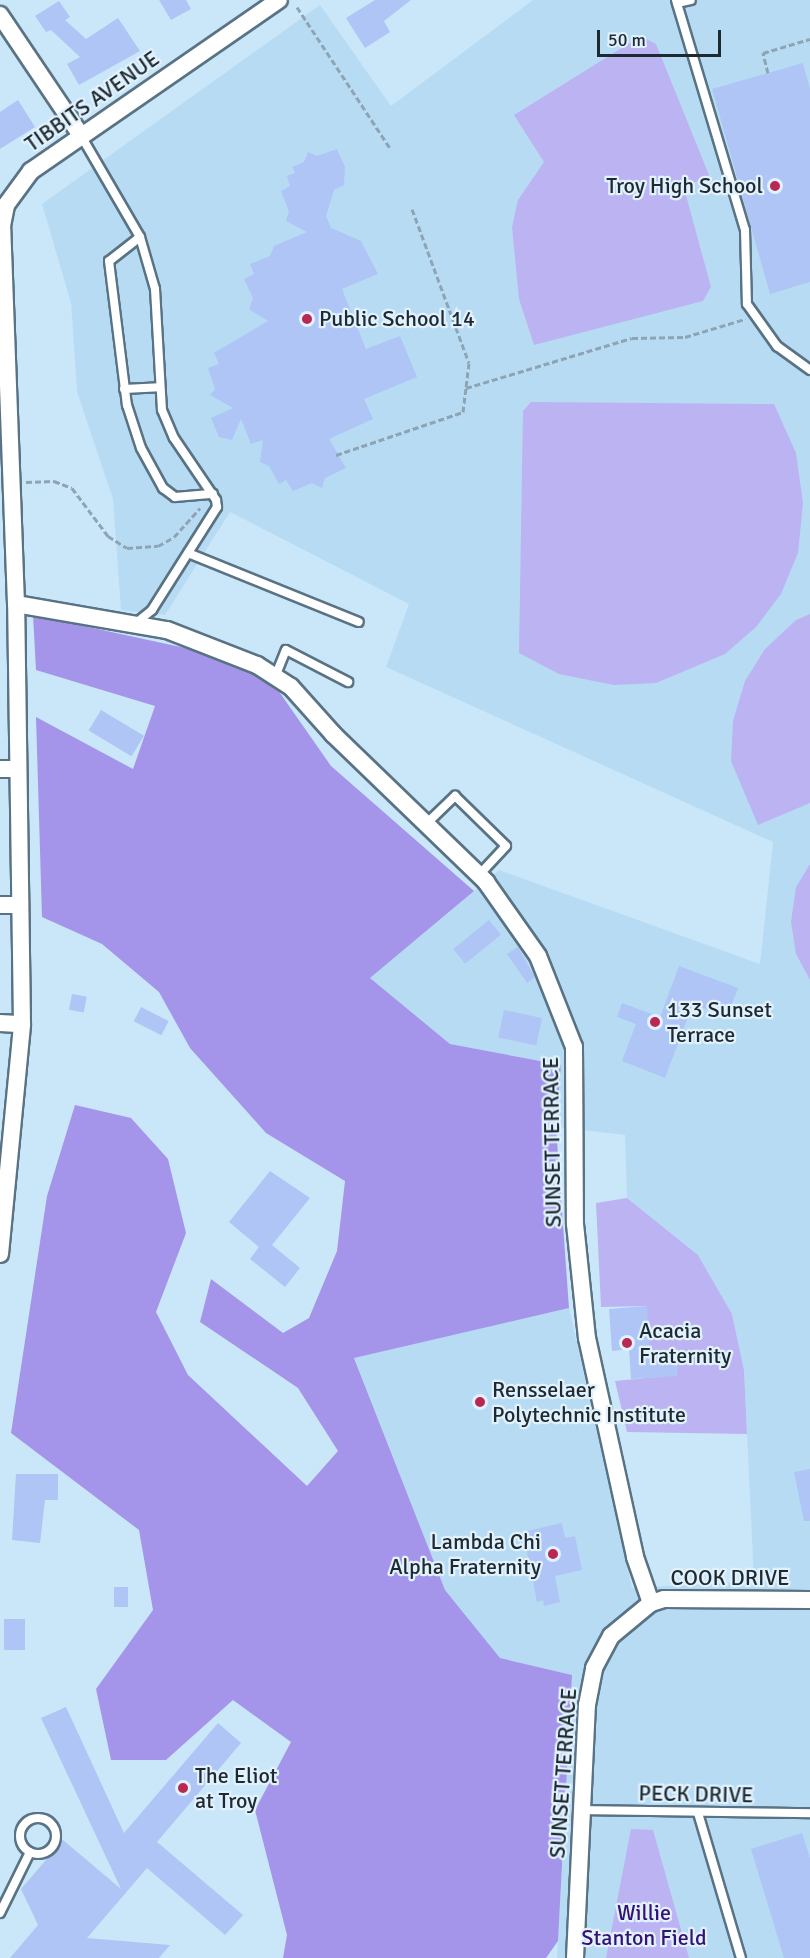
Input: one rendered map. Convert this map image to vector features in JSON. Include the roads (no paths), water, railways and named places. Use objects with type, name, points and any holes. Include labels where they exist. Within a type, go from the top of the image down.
[{"type":"street","name":"TIBBITS AVENUE","points":[[0,1254],[7,1139],[22,1024],[16,604],[2,226],[16,188],[80,134],[279,0]]},
{"type":"street","points":[[0,15],[80,134]]},
{"type":"street","name":"SUNSET TERRACE","points":[[16,604],[135,624],[213,644],[291,687],[425,825],[479,875],[538,956],[574,1047],[575,1224],[587,1338],[635,1557],[651,1603],[611,1636],[594,1668],[581,1810],[575,1958]]},
{"type":"street","points":[[0,769],[18,769]]},
{"type":"street","points":[[0,905],[20,905]]},
{"type":"street","points":[[0,1023],[22,1024]]},
{"type":"street","name":"COOK DRIVE","points":[[651,1603],[675,1598],[810,1600]]},
{"type":"lane","points":[[691,0],[677,1],[745,230],[747,304],[777,346],[810,370]]},
{"type":"lane","points":[[80,134],[140,237],[155,289],[159,387],[174,438],[213,494],[217,507],[152,610],[135,624]]},
{"type":"lane","points":[[140,237],[109,261],[124,389],[141,448],[163,488],[176,497],[213,494]]},
{"type":"lane","points":[[124,389],[159,387]]},
{"type":"lane","points":[[188,553],[359,622]]},
{"type":"lane","points":[[275,677],[286,650],[348,682]]},
{"type":"lane","points":[[425,825],[455,796],[506,846],[479,875]]},
{"type":"lane","name":"PECK DRIVE","points":[[581,1810],[810,1813]]},
{"type":"lane","points":[[698,1813],[741,1958]]},
{"type":"lane","points":[[36,1818],[47,1821],[55,1830],[55,1842],[42,1854],[30,1852],[22,1844],[22,1828],[36,1818]]},
{"type":"lane","points":[[0,1913],[30,1852]]},
{"type":"place","name":"Troy High School","points":[[775,186]]},
{"type":"place","name":"Public School 14","points":[[307,319]]},
{"type":"place","name":"133 Sunset Terrace","points":[[655,1022]]},
{"type":"place","name":"Acacia Fraternity","points":[[627,1343]]},
{"type":"place","name":"Rensselaer Polytechnic Institute","points":[[480,1402]]},
{"type":"place","name":"Lambda Chi Alpha Fraternity","points":[[553,1554]]},
{"type":"place","name":"The Eliot at Troy","points":[[183,1788]]},
{"type":"park label","name":"Willie Stanton Field","points":[[644,1925]]}]
